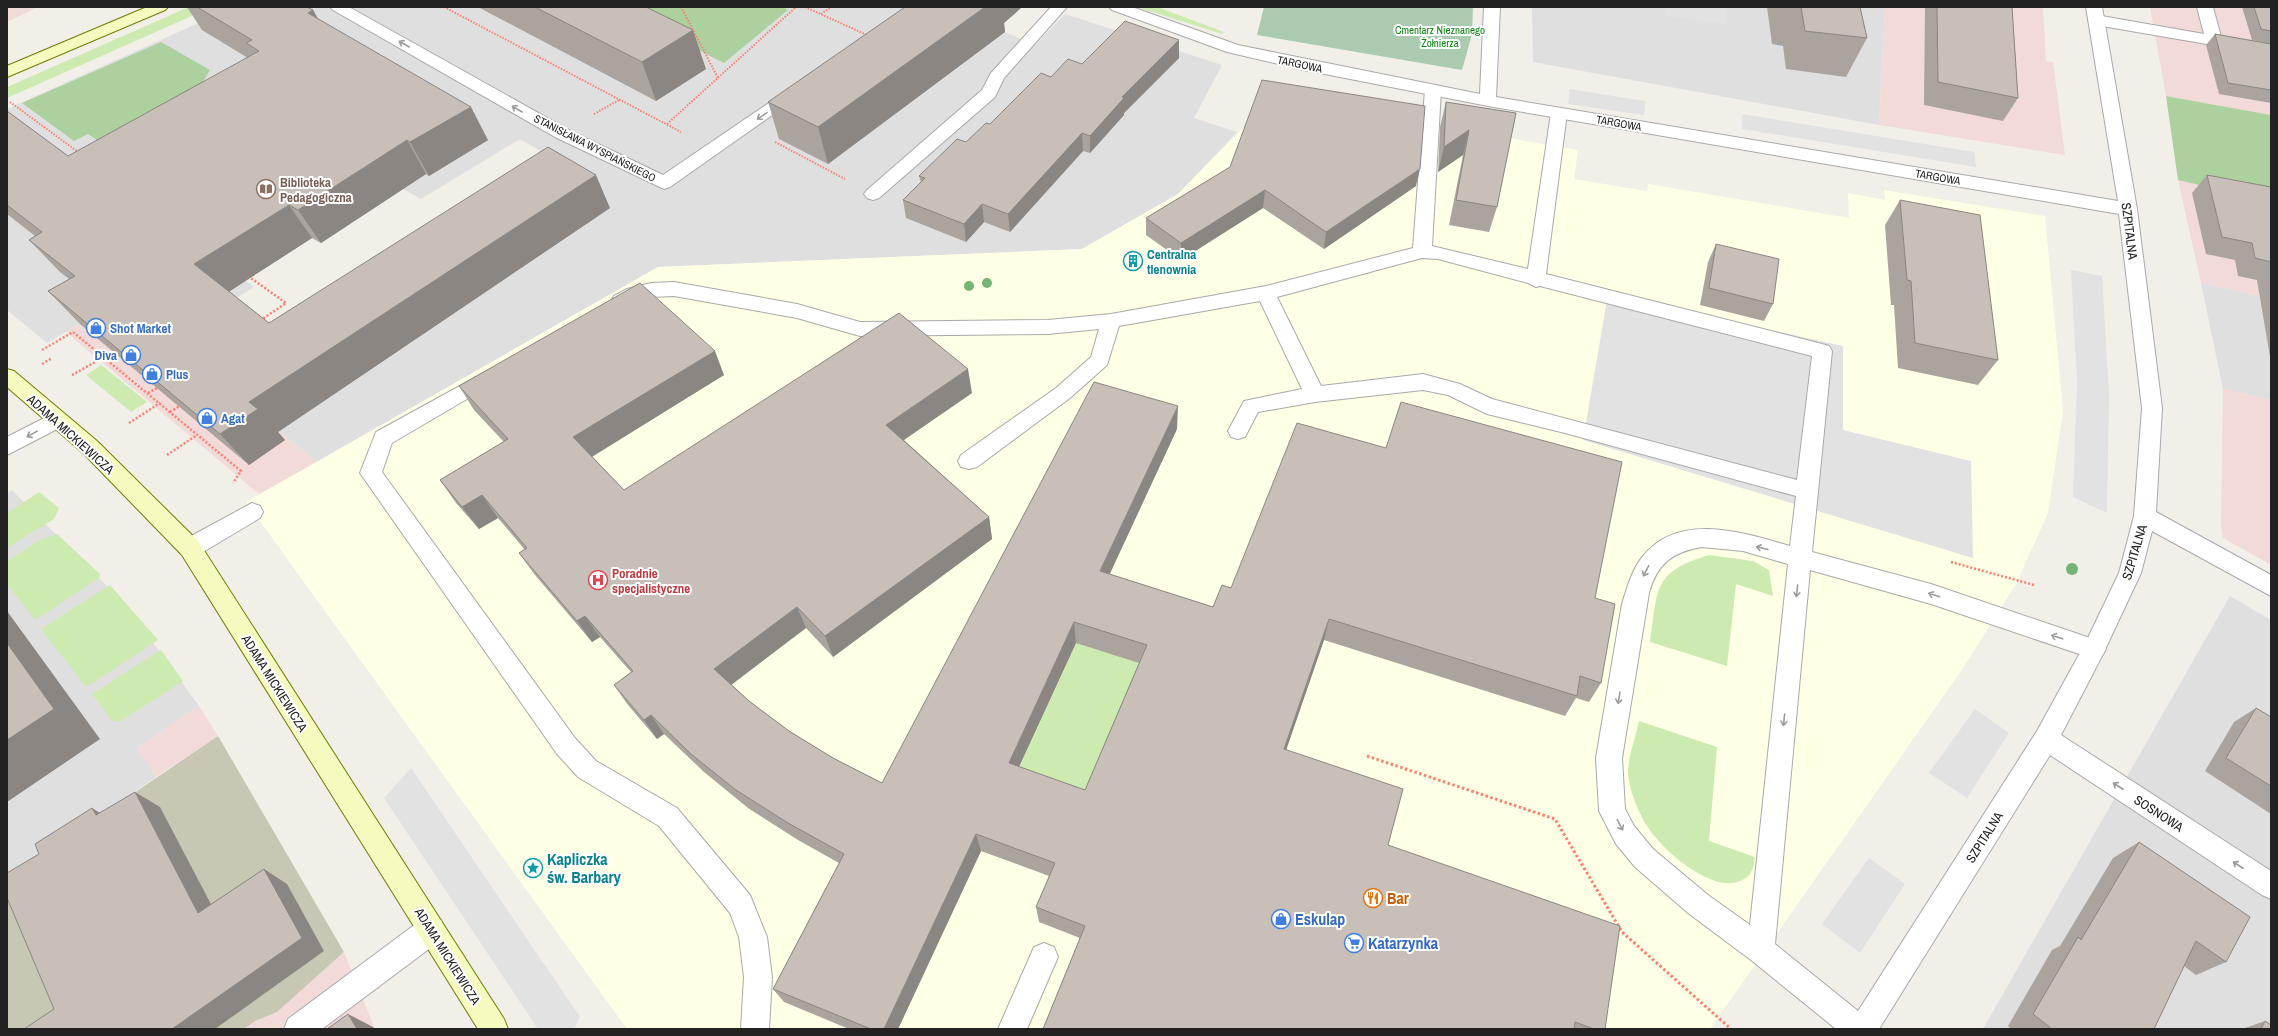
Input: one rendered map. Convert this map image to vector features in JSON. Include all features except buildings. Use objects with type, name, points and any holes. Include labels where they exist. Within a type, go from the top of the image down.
[{"type":"street","points":[[7,72],[160,7]]},
{"type":"street","name":"STANISŁAWA WYSPIAŃSKIEGO","points":[[338,7],[561,133],[664,183],[810,83]]},
{"type":"street","points":[[873,194],[989,93],[997,76],[1059,7]]},
{"type":"street","name":"TARGOWA","points":[[1118,7],[1233,49],[1304,65],[1488,101],[2128,209]]},
{"type":"street","points":[[1488,101],[1492,7]]},
{"type":"street","points":[[2205,7],[2214,40]]},
{"type":"street","points":[[2095,13],[2214,40],[2271,50]]},
{"type":"street","name":"SZPITALNA","points":[[1863,1029],[2046,739],[2094,648],[2130,573],[2146,516],[2152,408],[2128,209],[2095,13]]},
{"type":"street","points":[[1422,252],[1433,90]]},
{"type":"street","points":[[1536,280],[1558,113]]},
{"type":"street","points":[[606,310],[634,294],[651,290],[674,289],[797,311],[860,329],[1048,327],[1111,321],[1266,293],[1422,252],[1438,254],[1536,280],[1822,351],[1800,558],[1762,950]]},
{"type":"street","points":[[1266,293],[1315,394]]},
{"type":"street","points":[[969,461],[1063,393],[1100,360],[1111,321]]},
{"type":"street","points":[[505,368],[383,438],[371,473],[566,746],[587,769],[668,817],[740,904],[753,937],[758,977],[755,1029]]},
{"type":"street","name":"ADAMA MICKIEWICZA","points":[[7,376],[90,448],[190,548],[494,1029]]},
{"type":"street","points":[[1238,431],[1251,406],[1315,394],[1423,382],[1453,389],[1487,406],[1565,425],[1807,491]]},
{"type":"street","points":[[7,447],[56,420]]},
{"type":"street","points":[[190,548],[252,512]]},
{"type":"street","points":[[2146,516],[2271,586]]},
{"type":"street","points":[[1858,1029],[1762,950],[1698,904],[1644,858],[1625,835],[1612,811],[1609,758],[1634,604],[1640,582],[1650,562],[1660,553],[1688,539],[1705,537],[1728,540],[1932,594],[2094,648]]},
{"type":"street","name":"SOSNOWA","points":[[2046,739],[2271,886]]},
{"type":"street","points":[[298,1029],[431,930]]},
{"type":"street","points":[[1012,1029],[1044,957]]},
{"type":"path","points":[[444,7],[713,149]]},
{"type":"path","points":[[681,7],[718,78]]},
{"type":"path","points":[[667,124],[796,7]]},
{"type":"path","points":[[805,7],[868,36]]},
{"type":"path","points":[[820,14],[831,7]]},
{"type":"path","points":[[10,102],[80,153]]},
{"type":"path","points":[[770,140],[873,194]]},
{"type":"path","points":[[244,273],[286,304],[255,324]]},
{"type":"path","points":[[42,350],[73,332],[241,471],[229,490]]},
{"type":"path","points":[[72,375],[104,357]]},
{"type":"path","points":[[40,365],[52,358]]},
{"type":"path","points":[[148,394],[160,386]]},
{"type":"path","points":[[129,423],[160,403]]},
{"type":"path","points":[[170,412],[183,404]]},
{"type":"path","points":[[167,455],[197,434]]},
{"type":"path","points":[[1367,756],[1554,819],[1622,932],[1731,1029]]},
{"type":"shaded area","points":[[7,7],[38,7],[7,22]]},
{"type":"shaded area","points":[[234,7],[945,7],[1035,45],[1065,14],[1222,65],[1194,118],[1237,132],[1178,194],[1082,249],[658,267],[317,462],[234,395],[559,162],[520,139],[421,199],[290,127],[159,214],[254,287],[188,328],[80,324],[47,343],[7,310],[7,109]]},
{"type":"shaded area","points":[[1532,7],[1885,7],[1879,125],[1533,62]]},
{"type":"shaded area","points":[[1666,7],[1725,7],[1727,24],[1666,16]]},
{"type":"shaded area","points":[[1885,7],[2043,7],[2046,61],[2053,62],[2065,155],[1879,125]]},
{"type":"shaded area","points":[[2150,7],[2271,7],[2271,115],[2166,96]]},
{"type":"shaded area","points":[[1570,89],[1645,101],[1644,115],[1568,104]]},
{"type":"shaded area","points":[[1742,114],[1974,152],[1976,167],[1742,129]]},
{"type":"shaded area","points":[[1254,117],[1415,122],[1578,150],[1574,179],[1647,191],[1648,184],[1849,218],[1848,193],[1885,200],[1884,190],[2045,216],[2063,411],[2048,513],[2015,586],[1959,674],[1710,1029],[627,1029],[246,502],[658,267],[1082,249],[1178,194]]},
{"type":"shaded area","points":[[2178,180],[2271,202],[2271,298],[2201,283]]},
{"type":"shaded area","points":[[2071,270],[2102,276],[2109,394],[2107,513],[2073,497],[2077,381]]},
{"type":"shaded area","points":[[2201,283],[2271,298],[2271,400],[2223,389]]},
{"type":"shaded area","points":[[1608,294],[1843,346],[1843,430],[1971,461],[1973,558],[1583,440]]},
{"type":"shaded area","points":[[80,324],[234,395],[317,462],[259,494],[66,332]]},
{"type":"shaded area","points":[[2223,389],[2271,400],[2271,565],[2223,538],[2221,526]]},
{"type":"shaded area","points":[[12,490],[126,605],[199,706],[137,748],[156,777],[7,879],[7,493]]},
{"type":"shaded area","points":[[2230,596],[2271,620],[2271,1029],[1983,1029]]},
{"type":"shaded area","points":[[199,706],[218,736],[156,777],[137,748]]},
{"type":"shaded area","points":[[1975,709],[2009,733],[1967,798],[1929,773]]},
{"type":"shaded area","points":[[218,736],[344,952],[277,1012],[255,1021],[244,1029],[7,1029],[7,879]]},
{"type":"shaded area","points":[[411,768],[580,1017],[574,1029],[538,1029],[384,798]]},
{"type":"shaded area","points":[[1869,858],[1905,884],[1860,953],[1822,924]]},
{"type":"shaded area","points":[[344,952],[375,1029],[244,1029],[255,1021],[277,1012]]},
{"type":"green space","points":[[189,7],[212,7],[7,98],[7,87]]},
{"type":"green space","points":[[612,7],[783,7],[788,10],[724,63]]},
{"type":"green space","points":[[1137,7],[1157,7],[1224,32],[1222,34]]},
{"type":"green space","name":"Cmentarz Nieznanego Żołnierza","points":[[1264,7],[1473,7],[1472,34],[1462,70],[1257,35]]},
{"type":"green space","points":[[161,42],[210,70],[198,90],[97,140],[88,134],[74,141],[22,103]]},
{"type":"green space","points":[[2166,96],[2271,115],[2271,202],[2178,180]]},
{"type":"green space","points":[[101,365],[147,402],[131,412],[86,375]]},
{"type":"green space","points":[[39,492],[59,508],[54,519],[7,548],[7,513]]},
{"type":"green space","points":[[57,534],[100,574],[99,578],[35,620],[7,584],[7,561],[40,540]]},
{"type":"green space","points":[[1709,555],[1753,561],[1769,570],[1773,596],[1736,584],[1727,666],[1650,642],[1657,596],[1661,585],[1667,576],[1677,568],[1690,561]]},
{"type":"green space","points":[[110,585],[158,640],[86,687],[41,629]]},
{"type":"green space","points":[[1084,626],[1189,679],[1087,808],[1002,805]]},
{"type":"green space","points":[[161,650],[183,681],[120,722],[111,720],[92,694]]},
{"type":"green space","points":[[1639,721],[1717,747],[1709,841],[1755,857],[1752,870],[1746,878],[1740,881],[1728,883],[1714,881],[1700,874],[1686,865],[1660,843],[1644,821],[1631,791],[1628,772],[1628,766]]},
{"type":"place","name":"Biblioteka Pedagogiczna","points":[[266,189]]},
{"type":"place","name":"Centralna tlenownia","points":[[1133,261]]},
{"type":"place","name":"Shot Market","points":[[96,328]]},
{"type":"place","name":"Diva","points":[[131,355]]},
{"type":"place","name":"Plus","points":[[152,374]]},
{"type":"place","name":"Agat","points":[[207,418]]},
{"type":"place","name":"Poradnie specjalistyczne","points":[[598,580]]},
{"type":"place","name":"Kapliczka św. Barbary","points":[[533,868]]},
{"type":"place","name":"Bar","points":[[1373,898]]},
{"type":"place","name":"Eskulap","points":[[1281,919]]},
{"type":"place","name":"Katarzynka","points":[[1354,943]]}]
